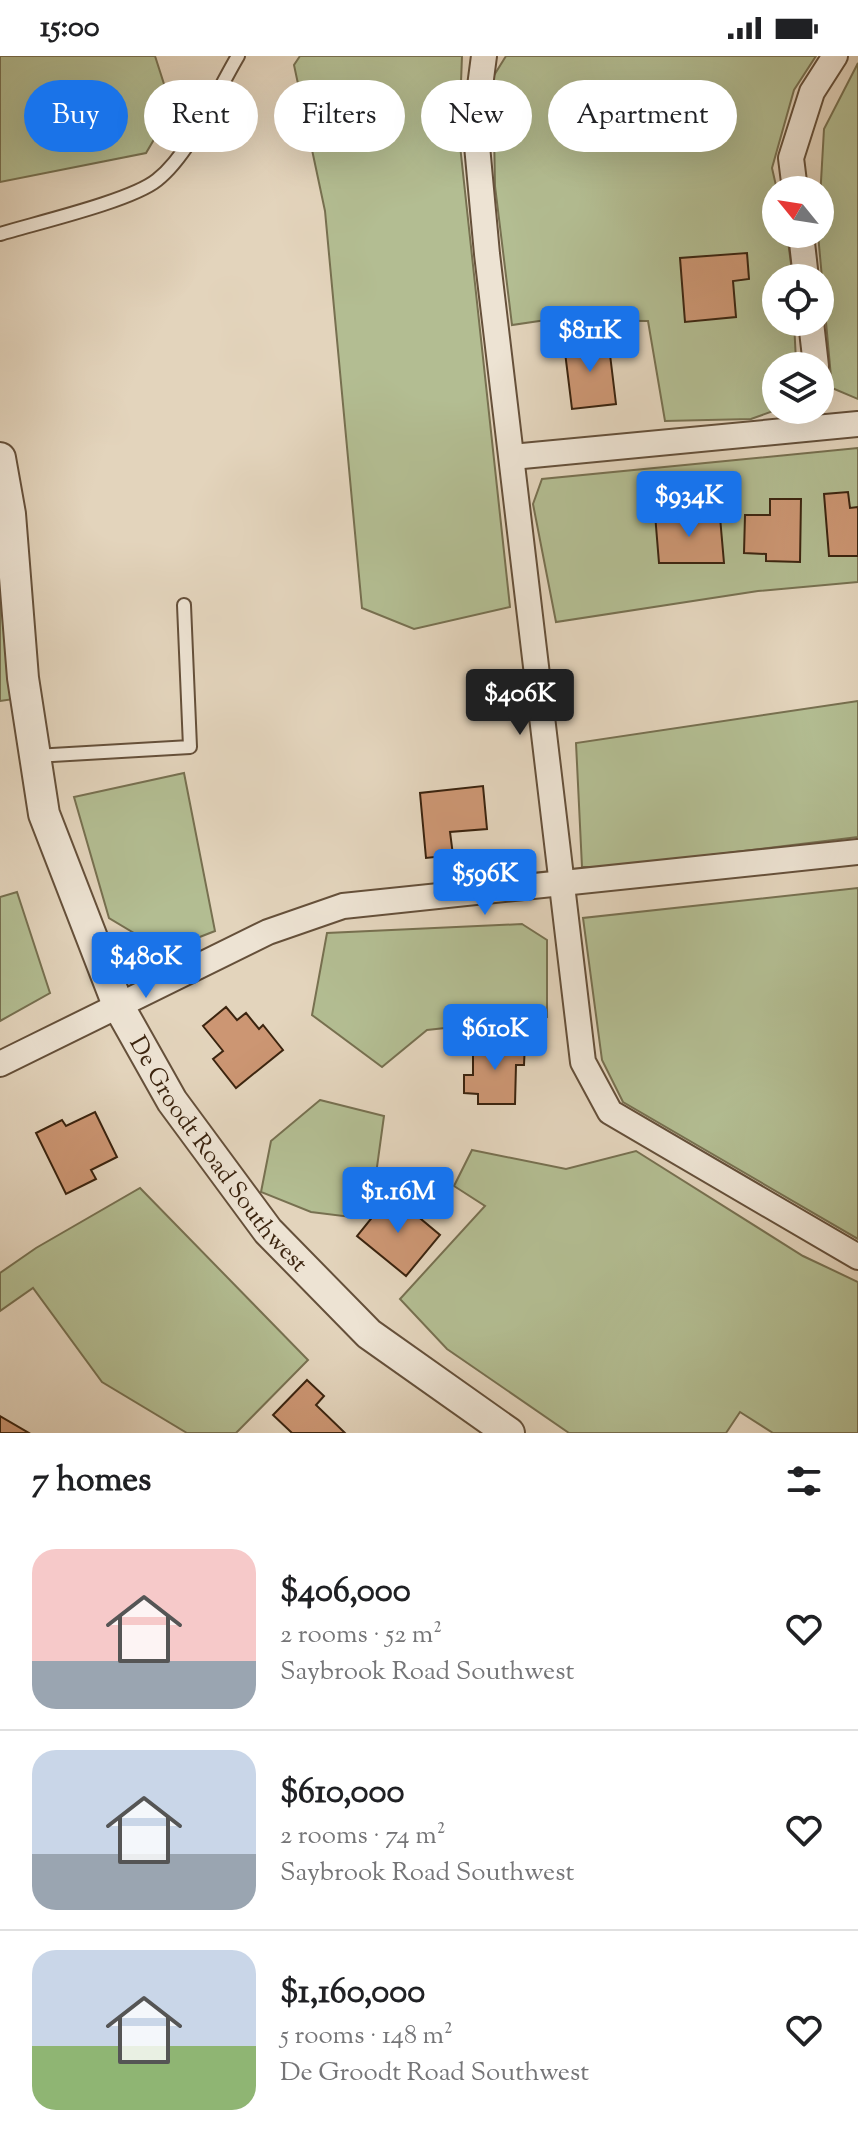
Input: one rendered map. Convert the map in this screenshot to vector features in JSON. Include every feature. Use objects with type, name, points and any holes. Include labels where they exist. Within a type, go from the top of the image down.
[{"type":"street","points":[[484,56],[475,124],[583,1062],[610,1112],[858,1257]]},
{"type":"street","points":[[793,176],[791,158],[812,92],[835,56]]},
{"type":"street","points":[[834,418],[858,424]]},
{"type":"street","points":[[512,457],[762,423]]},
{"type":"street","name":"De Groodt Road Southwest","points":[[0,458],[10,514],[10,630],[44,814],[118,1005],[172,1101],[268,1231],[369,1334],[509,1433]]},
{"type":"street","points":[[0,1064],[268,932],[343,906],[858,852]]},
{"type":"lane","points":[[0,234],[133,193],[157,181],[178,157],[238,56]]},
{"type":"lane","points":[[35,756],[190,747],[184,605]]},
{"type":"green space","points":[[0,56],[155,56],[163,80],[144,80],[146,153],[0,182]]},
{"type":"green space","points":[[300,56],[462,56],[461,80],[421,80],[421,152],[461,152],[510,607],[414,629],[362,608],[325,211],[312,152],[405,152],[405,80],[297,80],[294,65]]},
{"type":"green space","points":[[506,56],[816,56],[794,90],[772,168],[774,176],[762,176],[762,248],[789,248],[791,264],[762,264],[762,336],[795,336],[796,352],[762,352],[762,415],[751,419],[665,421],[648,321],[546,320],[512,325],[495,186],[494,152],[532,152],[532,80],[493,80]]},
{"type":"green space","points":[[858,63],[858,399],[834,389],[834,352],[829,352],[827,336],[834,336],[834,264],[821,264],[819,248],[834,248],[834,176],[821,176],[824,129]]},
{"type":"green space","points":[[858,448],[858,582],[758,591],[556,622],[533,504],[542,479]]},
{"type":"green space","points":[[0,548],[14,699],[0,701]]},
{"type":"green space","points":[[858,701],[858,837],[612,867],[582,867],[576,743]]},
{"type":"green space","points":[[184,773],[215,931],[164,951],[109,918],[74,797]]},
{"type":"green space","points":[[858,888],[858,1239],[623,1102],[602,1060],[583,918]]},
{"type":"green space","points":[[17,892],[50,993],[0,1021],[0,897]]},
{"type":"green space","points":[[522,924],[547,940],[547,1017],[427,1030],[382,1067],[312,1015],[327,933]]},
{"type":"green space","points":[[320,1100],[384,1116],[377,1167],[351,1217],[311,1212],[261,1192],[271,1141]]},
{"type":"green space","points":[[472,1150],[566,1169],[636,1151],[803,1256],[858,1282],[858,1433],[773,1433],[740,1412],[726,1433],[569,1433],[447,1349],[400,1299],[485,1206],[454,1186]]},
{"type":"green space","points":[[140,1188],[308,1360],[236,1433],[187,1433],[102,1382],[33,1288],[0,1311],[0,1273],[36,1248]]},
{"type":"building","points":[[747,253],[749,279],[733,281],[736,317],[685,322],[680,258]]},
{"type":"building","points":[[608,338],[616,404],[572,409],[564,344]]},
{"type":"building","points":[[848,492],[850,508],[858,507],[858,556],[829,556],[824,494]]},
{"type":"building","points":[[770,499],[801,499],[800,562],[766,561],[766,554],[744,553],[745,515],[770,515]]},
{"type":"building","points":[[687,511],[688,520],[720,517],[724,563],[659,563],[655,514]]},
{"type":"building","points":[[483,786],[487,829],[450,832],[453,855],[426,858],[420,793]]},
{"type":"building","points":[[226,1007],[237,1020],[246,1013],[259,1029],[263,1025],[283,1050],[236,1088],[213,1059],[223,1051],[203,1026]]},
{"type":"building","points":[[473,1042],[525,1042],[524,1065],[516,1065],[515,1104],[478,1104],[478,1094],[464,1093],[464,1075],[473,1075]]},
{"type":"building","points":[[95,1112],[117,1157],[91,1170],[96,1179],[66,1194],[36,1133],[62,1120],[66,1126]]},
{"type":"building","points":[[391,1194],[440,1235],[406,1276],[357,1236]]},
{"type":"building","points":[[307,1380],[324,1396],[316,1405],[345,1433],[292,1433],[273,1415]]},
{"type":"building","points":[[0,1416],[29,1433],[0,1433]]}]
